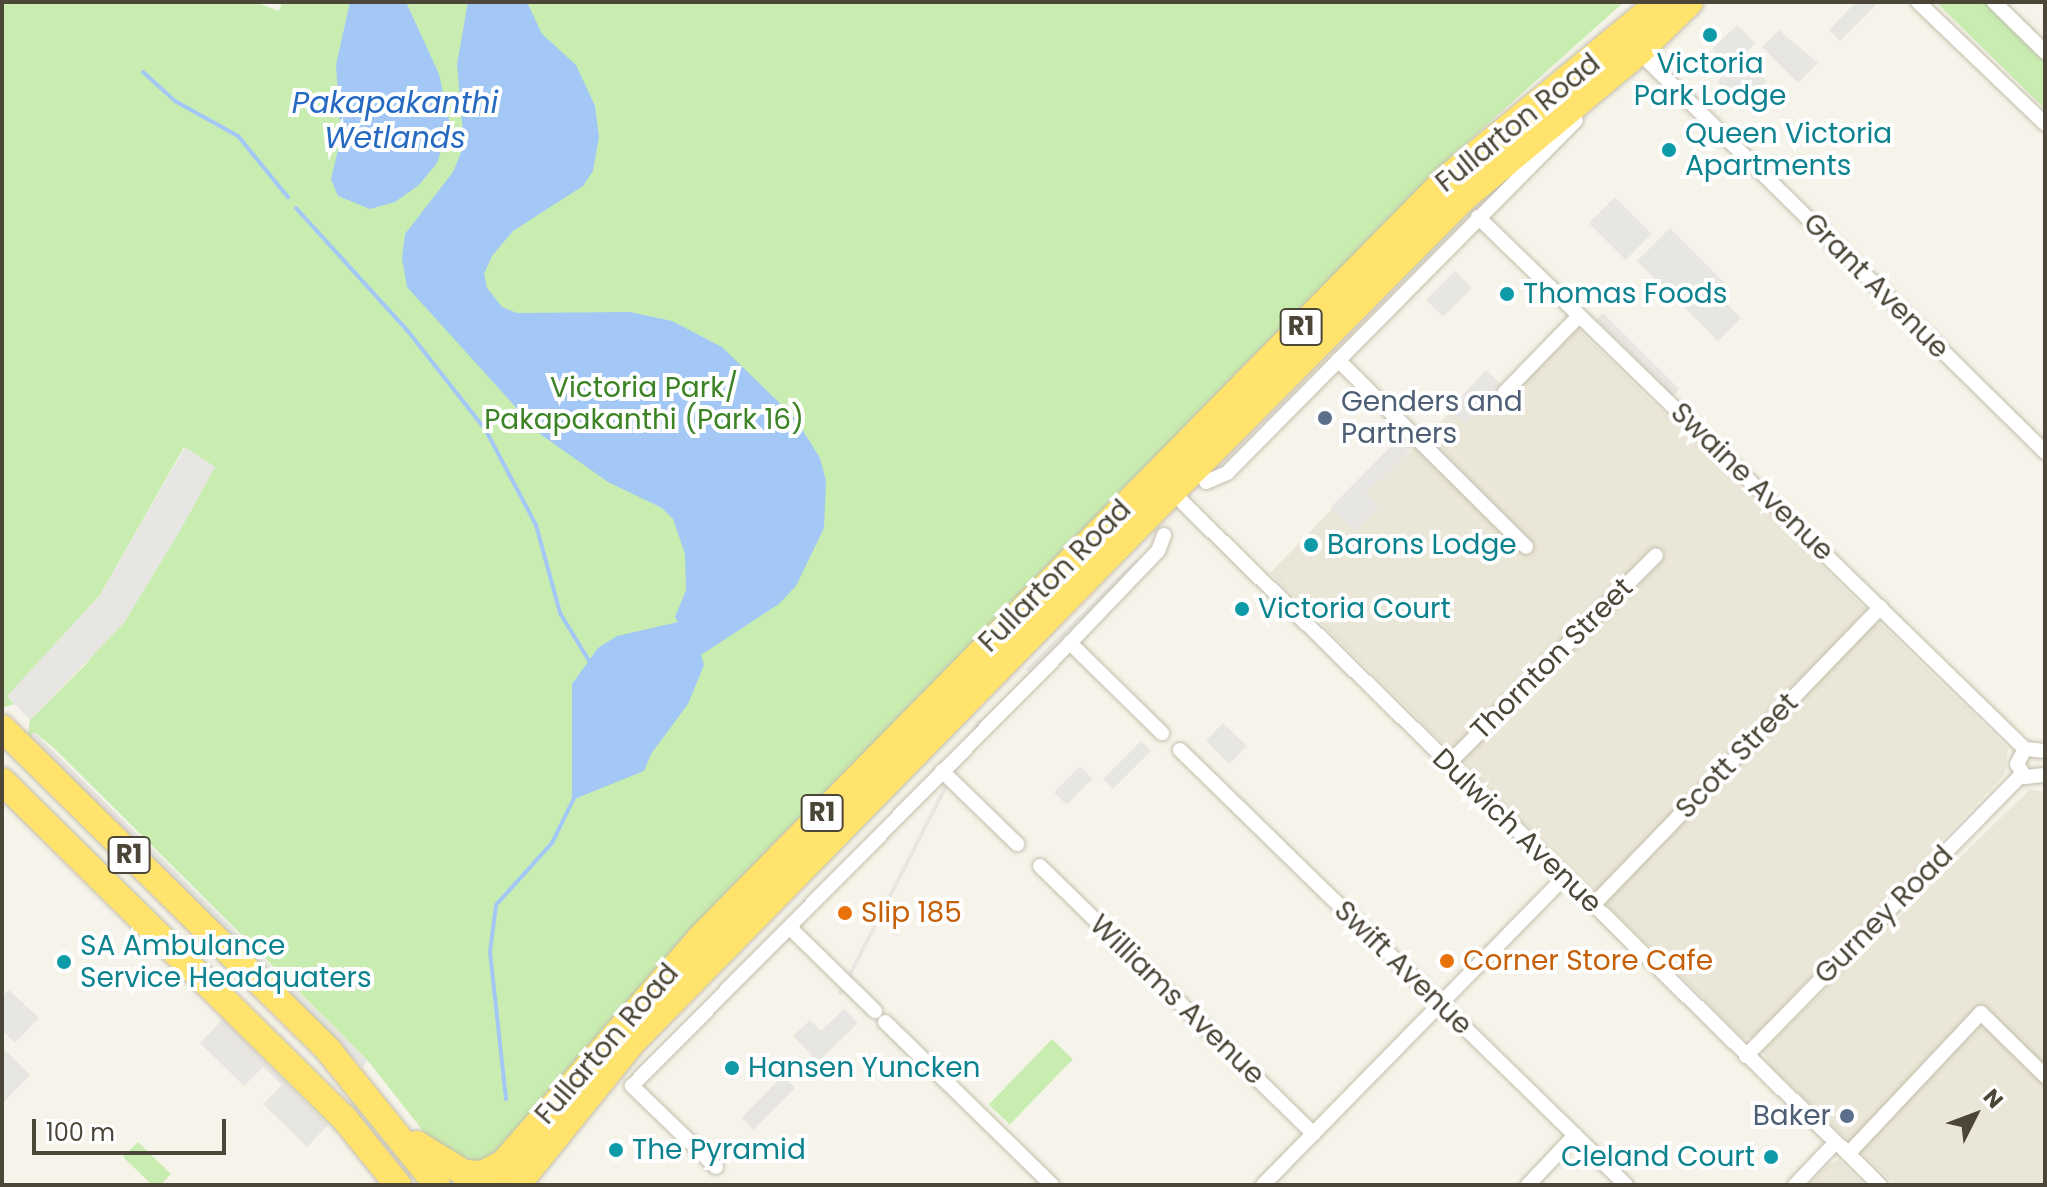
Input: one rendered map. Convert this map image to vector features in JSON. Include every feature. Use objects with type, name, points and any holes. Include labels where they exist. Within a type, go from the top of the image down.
[{"type":"highway","name":"Fullarton Road","points":[[1631,44],[1660,2]]},
{"type":"highway","name":"Fullarton Road","points":[[484,1185],[510,1174],[699,939],[977,672],[1164,484],[1464,198],[1631,44],[1690,2]]},
{"type":"highway","name":"R1","points":[[2,728],[329,1051],[394,1128],[453,1170],[510,1174]]},
{"type":"highway","name":"R1","points":[[2,781],[344,1118],[398,1185]]},
{"type":"highway","points":[[394,1128],[437,1185]]},
{"type":"street","points":[[1918,2],[2045,124]]},
{"type":"street","points":[[1994,2],[2045,52]]},
{"type":"street","name":"Grant Avenue","points":[[1631,44],[2045,452]]},
{"type":"street","name":"Fullarton Road","points":[[1206,482],[1227,473],[1338,360],[1410,251],[1478,217],[1576,120]]},
{"type":"street","name":"Swaine Avenue","points":[[1478,217],[2025,749]]},
{"type":"street","points":[[1505,392],[1579,316]]},
{"type":"street","points":[[1338,360],[1526,547]]},
{"type":"street","name":"Dulwich Avenue","points":[[1164,484],[1880,1185]]},
{"type":"street","name":"Fullarton Road","points":[[716,1167],[632,1086],[1070,643],[1158,551],[1164,535]]},
{"type":"street","name":"Thornton Street","points":[[1449,763],[1656,555]]},
{"type":"street","name":"Scott Street","points":[[1593,905],[1881,607]]},
{"type":"street","points":[[1070,643],[1162,733]]},
{"type":"street","name":"Fullarton Road","points":[[977,672],[1009,704]]},
{"type":"street","points":[[2045,751],[2025,749],[2017,764],[2022,774],[2036,779],[2045,775]]},
{"type":"street","name":"Swift Avenue","points":[[1180,750],[1626,1185]]},
{"type":"street","points":[[942,771],[1017,844]]},
{"type":"street","name":"Gurney Road","points":[[1746,1056],[2022,774]]},
{"type":"street","name":"Williams Avenue","points":[[1040,866],[1314,1134]]},
{"type":"street","points":[[1263,1185],[1565,877]]},
{"type":"street","points":[[790,928],[1052,1185]]},
{"type":"street","points":[[1848,1154],[1981,1013],[2045,1076]]},
{"type":"street","points":[[1528,1185],[1575,1135]]},
{"type":"street","points":[[1795,1185],[1835,1143]]},
{"type":"shaded area","points":[[1856,2],[1879,2],[1840,41],[1829,30]]},
{"type":"shaded area","points":[[1737,25],[1755,43],[1740,59],[1767,81],[1738,104],[1717,82],[1730,68],[1712,49]]},
{"type":"shaded area","points":[[1779,30],[1818,63],[1798,83],[1762,47]]},
{"type":"shaded area","points":[[1615,197],[1652,234],[1626,260],[1589,223]]},
{"type":"shaded area","points":[[1670,228],[1724,282],[1715,292],[1741,318],[1718,341],[1637,261]]},
{"type":"shaded area","points":[[1455,271],[1472,288],[1443,317],[1426,300]]},
{"type":"shaded area","points":[[1603,313],[1679,389],[1673,396],[1597,319]]},
{"type":"shaded area","points":[[1576,327],[2008,748],[2005,774],[1754,1037],[1743,1038],[1270,573],[1333,508],[1366,493],[1478,386],[1499,404]]},
{"type":"shaded area","points":[[1486,370],[1503,386],[1466,425],[1449,409]]},
{"type":"shaded area","points":[[1402,435],[1413,447],[1366,493],[1379,506],[1354,531],[1330,508]]},
{"type":"shaded area","points":[[185,447],[215,467],[181,529],[124,623],[30,720],[7,696],[100,595]]},
{"type":"shaded area","points":[[1136,559],[1139,562],[1029,672],[1026,669]]},
{"type":"shaded area","points":[[978,719],[982,721],[842,995],[838,993]]},
{"type":"shaded area","points":[[1223,723],[1247,746],[1229,764],[1206,741]]},
{"type":"shaded area","points":[[34,732],[368,1061],[363,1067],[30,737]]},
{"type":"shaded area","points":[[1141,741],[1151,751],[1113,789],[1103,779]]},
{"type":"shaded area","points":[[1080,766],[1093,779],[1067,805],[1054,792]]},
{"type":"shaded area","points":[[2030,789],[2045,792],[2045,1185],[1895,1185],[1770,1066],[1762,1051]]},
{"type":"shaded area","points":[[9,990],[39,1018],[15,1043],[2,1030],[2,997]]},
{"type":"shaded area","points":[[844,1009],[858,1023],[818,1062],[793,1036],[810,1020],[821,1031]]},
{"type":"shaded area","points":[[223,1019],[328,1125],[307,1147],[263,1104],[282,1085],[263,1067],[244,1086],[200,1043]]},
{"type":"shaded area","points":[[2,1047],[30,1075],[2,1104]]},
{"type":"shaded area","points":[[783,1076],[795,1088],[753,1130],[741,1118]]},
{"type":"shaded area","points":[[1839,1160],[1865,1185],[1808,1185],[1829,1164]]},
{"type":"green space","name":"Victoria Park/ Pakapakanthi (Park 16)","points":[[2,2],[255,2],[279,11],[282,2],[1624,2],[1451,157],[690,933],[493,1160],[473,1167],[427,1136],[368,1061],[54,748],[34,732],[30,737],[28,733],[30,720],[87,663],[156,567],[215,467],[184,447],[100,595],[8,697],[14,704],[2,708]]},
{"type":"green space","points":[[1936,2],[1985,2],[2045,60],[2045,109]]},
{"type":"green space","points":[[1052,1039],[1073,1059],[1010,1125],[989,1104]]},
{"type":"green space","points":[[138,1142],[171,1174],[161,1185],[152,1185],[123,1157]]},
{"type":"water","name":"Pakapakanthi Wetlands","points":[[350,2],[406,2],[439,74],[450,124],[437,163],[419,185],[395,202],[370,209],[338,196],[331,179],[341,137],[336,65]]},
{"type":"water","name":"Pakapakanthi Wetlands","points":[[468,2],[527,2],[542,34],[576,65],[595,106],[599,137],[593,171],[583,186],[513,231],[492,256],[484,274],[487,288],[502,307],[517,313],[630,312],[672,321],[722,347],[795,418],[820,458],[826,481],[824,528],[796,586],[779,604],[701,655],[704,665],[688,704],[651,754],[644,771],[572,800],[572,684],[598,648],[617,636],[678,622],[675,617],[686,590],[685,554],[673,519],[662,508],[608,482],[540,434],[407,287],[402,259],[405,234],[453,172],[464,145],[457,64]]},
{"type":"waterway","points":[[143,72],[175,101],[238,136],[288,197]]},
{"type":"waterway","points":[[296,208],[407,330],[485,429],[536,525],[560,613],[591,664]]},
{"type":"waterway","points":[[506,1099],[490,952],[496,905],[552,843],[576,794]]},
{"type":"place","name":"Victoria Park Lodge","points":[[1710,35]]},
{"type":"place","name":"Queen Victoria Apartments","points":[[1669,150]]},
{"type":"place","name":"Thomas Foods","points":[[1507,294]]},
{"type":"place","name":"Genders and Partners","points":[[1325,418]]},
{"type":"place","name":"Barons Lodge","points":[[1311,545]]},
{"type":"place","name":"Victoria Court","points":[[1242,609]]},
{"type":"place","name":"Slip 185","points":[[845,913]]},
{"type":"place","name":"Corner Store Cafe","points":[[1447,961]]},
{"type":"place","name":"SA Ambulance Service Headquaters","points":[[64,962]]},
{"type":"place","name":"Hansen Yuncken","points":[[732,1068]]},
{"type":"place","name":"Baker","points":[[1847,1116]]},
{"type":"place","name":"The Pyramid","points":[[616,1150]]},
{"type":"place","name":"Cleland Court","points":[[1771,1157]]}]
